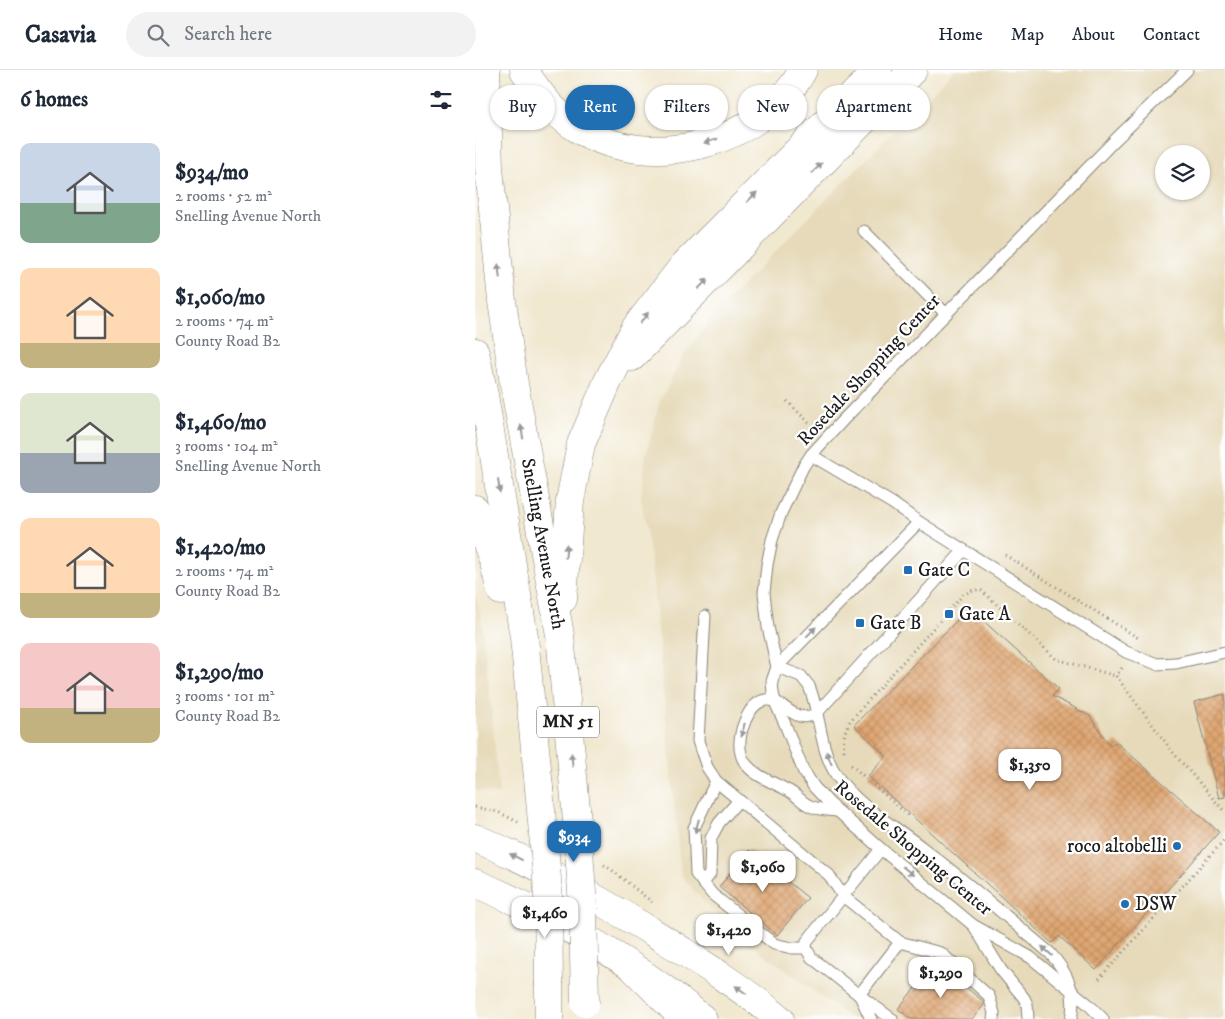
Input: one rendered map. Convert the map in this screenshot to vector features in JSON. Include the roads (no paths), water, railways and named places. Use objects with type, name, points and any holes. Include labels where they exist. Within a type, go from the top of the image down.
[{"type":"main road","name":"Snelling Avenue North","points":[[486,70],[489,168],[502,301],[514,384],[560,635],[583,906],[585,1015]]},
{"type":"main road","points":[[524,70],[539,93],[557,113],[578,128],[600,140],[626,148],[653,150],[679,148],[710,142],[737,131],[762,116],[781,99],[803,70]]},
{"type":"main road","points":[[560,635],[570,501],[581,444],[607,381],[636,327],[683,266],[878,70]]},
{"type":"main road","points":[[607,381],[913,70]]},
{"type":"main road","name":"Snelling Avenue North","points":[[475,352],[512,558],[523,637],[539,788],[547,890],[549,1019]]},
{"type":"main road","points":[[475,509],[494,563],[531,715]]},
{"type":"main road","points":[[475,838],[543,870],[607,905],[721,975],[781,1019]]},
{"type":"main road","points":[[475,883],[542,913],[608,950],[681,1001],[703,1019]]},
{"type":"main road","points":[[631,966],[684,1019]]},
{"type":"lane","name":"Rosedale Shopping Center","points":[[1103,1019],[1072,991],[1029,957],[973,925],[837,811],[814,787],[803,770],[775,702],[772,682],[777,667],[768,627],[764,586],[772,540],[781,513],[797,478],[811,455],[1108,147],[1187,70]]},
{"type":"lane","points":[[864,231],[946,314]]},
{"type":"lane","points":[[811,455],[892,503],[919,522],[1131,654],[1157,664],[1176,664],[1225,652]]},
{"type":"lane","points":[[919,522],[777,667],[795,673],[806,681],[811,691],[828,756],[836,774],[847,789],[871,811],[926,850],[1050,953],[1065,972],[1072,991],[1071,1019]]},
{"type":"lane","points":[[837,811],[810,806],[792,793],[757,775],[746,764],[742,754],[741,742],[747,717],[758,703],[768,700],[775,702],[801,718],[811,717],[816,714],[964,550]]},
{"type":"lane","points":[[705,616],[698,742],[707,767],[716,781],[829,875],[843,896],[900,942],[941,953],[989,996],[991,1017]]},
{"type":"lane","points":[[716,781],[694,828],[696,874],[712,894],[774,944],[792,948],[806,948]]},
{"type":"lane","points":[[703,883],[710,874],[711,838],[719,823],[739,800]]},
{"type":"lane","points":[[881,849],[807,941],[806,948],[811,956],[892,1019]]},
{"type":"lane","points":[[973,925],[1001,970],[1024,998],[1027,1004],[1028,1019]]},
{"type":"lane","points":[[859,995],[900,942]]},
{"type":"lane","points":[[859,995],[871,1019]]},
{"type":"place","name":"Gate C","points":[[908,570]]},
{"type":"place","name":"Gate A","points":[[949,614]]},
{"type":"place","name":"Gate B","points":[[860,623]]},
{"type":"place","name":"roco altobelli","points":[[1177,846]]},
{"type":"place","name":"DSW","points":[[1125,904]]}]
